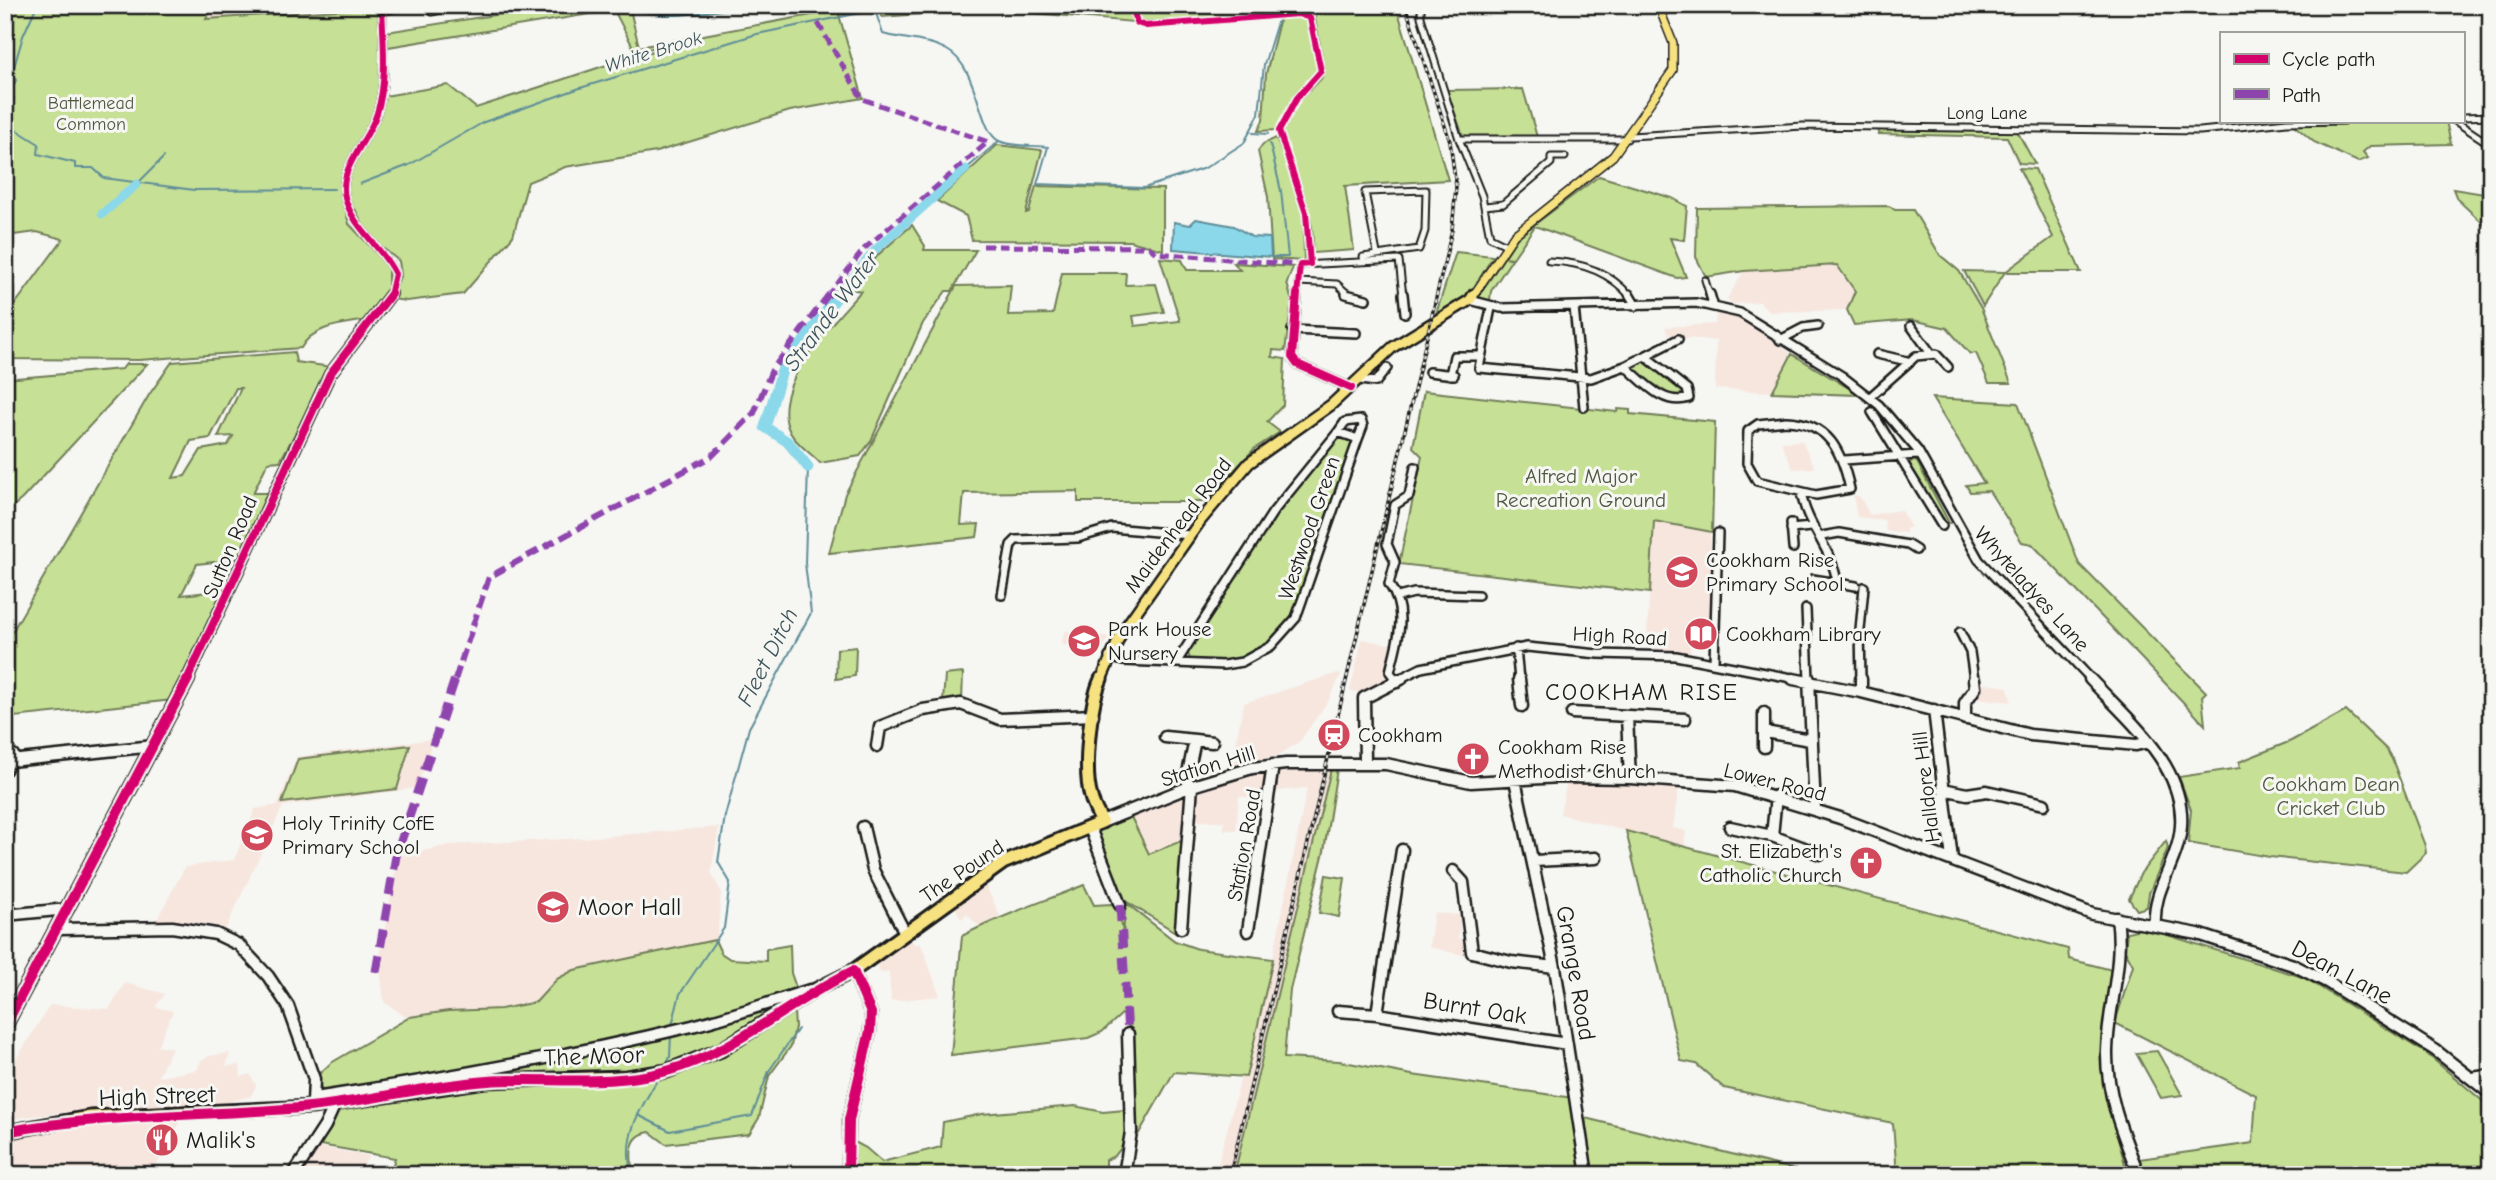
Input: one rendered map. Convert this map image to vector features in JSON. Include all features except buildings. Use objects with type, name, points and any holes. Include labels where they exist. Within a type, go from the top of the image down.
[{"type":"main road","name":"Maidenhead Road","points":[[1102,822],[1090,796],[1088,771],[1093,715],[1109,657],[1122,632],[1190,535],[1250,463],[1351,388],[1393,347],[1470,300],[1506,245],[1529,222],[1613,156],[1673,70],[1672,43],[1658,5]]},
{"type":"main road","name":"Sutton Road","points":[[5,1026],[59,929],[236,582],[295,438],[333,370],[384,304],[396,281],[392,264],[354,222],[344,191],[352,164],[373,124],[382,89],[382,9]]},
{"type":"main road","name":"The Pound","points":[[853,971],[1003,863],[1102,822]]},
{"type":"main road","name":"The Moor","points":[[313,1102],[335,1104],[485,1081],[651,1075],[680,1067],[721,1049],[817,989],[853,971]]},
{"type":"main road","name":"High Street","points":[[5,1132],[90,1117],[313,1102]]},
{"type":"street","points":[[382,9],[408,5]]},
{"type":"street","points":[[432,5],[431,12],[441,10],[444,5]]},
{"type":"street","points":[[485,5],[486,8],[494,5]]},
{"type":"street","points":[[1421,5],[1421,17],[1459,139],[1485,206],[1490,237],[1506,245]]},
{"type":"street","points":[[2464,117],[2491,116]]},
{"type":"street","name":"Long Lane","points":[[1459,139],[1628,137],[1803,126],[2209,131],[2287,122]]},
{"type":"street","points":[[2456,122],[2491,145]]},
{"type":"street","points":[[1485,206],[1503,204],[1552,163],[1547,157],[1565,157]]},
{"type":"street","points":[[1364,261],[1363,257],[1377,253],[1419,249],[1425,231],[1426,190],[1365,192],[1377,253]]},
{"type":"street","points":[[1351,388],[1297,364],[1290,350],[1300,265],[1399,260],[1405,313]]},
{"type":"street","points":[[1549,261],[1578,262],[1611,278],[1629,294],[1636,306]]},
{"type":"street","points":[[1705,280],[1713,304]]},
{"type":"street","points":[[1297,282],[1337,284],[1340,291],[1354,298],[1366,299]]},
{"type":"street","name":"Whyteladyes Lane","points":[[1470,300],[1491,308],[1713,304],[1740,313],[1870,397],[1895,420],[1918,455],[1955,526],[1979,560],[2149,742],[2180,794],[2184,818],[2180,842],[2158,890],[2153,909],[2155,923]]},
{"type":"street","points":[[1574,307],[1584,407]]},
{"type":"street","points":[[1491,308],[1479,368],[1582,377],[1600,376],[1678,339]]},
{"type":"street","points":[[1780,340],[1803,328],[1818,326]]},
{"type":"street","points":[[1911,326],[1930,352],[1943,359],[1948,367]]},
{"type":"street","points":[[1292,330],[1346,336],[1356,333]]},
{"type":"street","points":[[1870,397],[1881,391],[1907,361],[1921,353],[1930,352]]},
{"type":"street","points":[[1877,354],[1907,361]]},
{"type":"street","points":[[1429,372],[1452,375],[1454,356],[1481,356]]},
{"type":"street","points":[[1625,366],[1666,399],[1679,402],[1689,398],[1687,389],[1645,356]]},
{"type":"street","points":[[1360,380],[1376,382],[1387,371]]},
{"type":"street","points":[[1872,412],[1942,526]]},
{"type":"street","points":[[1794,419],[1810,422],[1828,436],[1844,460],[1850,489],[1842,493],[1801,492],[1757,481],[1747,463],[1748,431],[1751,426],[1794,419]]},
{"type":"street","name":"Westwood Green","points":[[1109,657],[1123,662],[1224,666],[1242,662],[1271,646],[1296,618],[1359,439],[1363,426],[1361,420],[1345,422],[1312,457],[1281,499],[1213,611],[1179,656],[1176,664]]},
{"type":"street","name":"Westwood Green","points":[[1338,432],[1359,439]]},
{"type":"street","points":[[1844,460],[1918,455]]},
{"type":"street","points":[[1397,682],[1390,672],[1402,619],[1398,597],[1389,584],[1395,562],[1387,544],[1395,505],[1409,496],[1413,469]]},
{"type":"street","points":[[1801,492],[1811,527],[1822,536],[1835,561],[1837,583]]},
{"type":"street","points":[[1793,548],[1791,526],[1811,527]]},
{"type":"street","points":[[1002,595],[1011,545],[1016,540],[1078,538],[1112,528],[1190,535]]},
{"type":"street","points":[[1714,662],[1718,533]]},
{"type":"street","points":[[1822,536],[1839,533],[1908,545],[1916,550]]},
{"type":"street","points":[[1813,579],[1860,587],[1861,692]]},
{"type":"street","points":[[1398,597],[1414,593],[1478,595]]},
{"type":"street","points":[[1806,610],[1815,809]]},
{"type":"street","points":[[1960,632],[1970,652],[1975,688],[1965,703],[1965,719]]},
{"type":"street","points":[[1516,648],[1522,706]]},
{"type":"street","name":"High Road","points":[[1365,762],[1364,698],[1421,668],[1516,648],[1676,656],[1861,692],[2030,735],[2136,745],[2149,742]]},
{"type":"street","points":[[877,746],[880,727],[923,710],[961,704],[1000,719],[1093,715]]},
{"type":"street","name":"Halldore Hill","points":[[1934,710],[1952,859]]},
{"type":"street","points":[[1576,711],[1682,721]]},
{"type":"street","points":[[1764,713],[1764,747]]},
{"type":"street","points":[[1627,717],[1630,778]]},
{"type":"street","points":[[1765,732],[1810,740]]},
{"type":"street","points":[[1165,737],[1212,742]]},
{"type":"street","points":[[1181,928],[1190,787],[1187,778],[1195,740]]},
{"type":"street","points":[[9,762],[154,746]]},
{"type":"street","name":"Lower Road","points":[[1328,763],[1365,762],[1406,768],[1451,780],[1630,778],[1735,786],[1815,809],[2092,914],[2155,923]]},
{"type":"street","name":"Station Hill","points":[[1102,822],[1190,787],[1252,768],[1328,763]]},
{"type":"street","name":"Station Road","points":[[1248,931],[1273,765]]},
{"type":"street","name":"Grange Road","points":[[1515,780],[1555,967],[1587,1175]]},
{"type":"street","points":[[1943,789],[1967,794],[1987,791],[2044,804]]},
{"type":"street","points":[[1772,836],[1776,796]]},
{"type":"street","points":[[863,827],[873,870],[905,933]]},
{"type":"street","points":[[1730,827],[1772,836],[1820,854]]},
{"type":"street","points":[[1090,828],[1120,905]]},
{"type":"street","points":[[1377,1014],[1402,850]]},
{"type":"street","points":[[1534,861],[1596,858]]},
{"type":"street","points":[[1453,871],[1463,882],[1472,952],[1511,962],[1555,967]]},
{"type":"street","points":[[5,915],[68,909]]},
{"type":"street","points":[[2117,919],[2118,976],[2107,1066],[2115,1115],[2139,1175]]},
{"type":"street","name":"Dean Lane","points":[[2155,923],[2293,965],[2327,982],[2473,1078],[2491,1094]]},
{"type":"street","points":[[59,929],[156,927],[209,932],[251,954],[288,1000],[303,1053],[313,1072],[313,1102],[423,1082],[695,1025],[817,989]]},
{"type":"street","points":[[848,1175],[849,1120],[870,1031],[871,1013],[853,971]]},
{"type":"street","name":"Burnt Oak","points":[[1338,1011],[1377,1014],[1567,1044]]},
{"type":"street","points":[[1124,1175],[1131,1132],[1128,1034]]},
{"type":"street","points":[[2473,1078],[2491,1074]]},
{"type":"street","points":[[293,1175],[325,1126],[335,1104]]},
{"type":"shaded area","points":[[215,5],[382,5],[383,7],[205,19]]},
{"type":"shaded area","points":[[1837,265],[1855,291],[1847,310],[1770,312],[1760,302],[1732,304],[1727,299],[1744,271]]},
{"type":"shaded area","points":[[1716,308],[1739,317],[1792,354],[1772,392],[1715,389],[1716,341],[1689,338],[1680,341],[1668,334],[1665,327],[1715,324]]},
{"type":"shaded area","points":[[1802,441],[1815,468],[1793,469],[1781,442]]},
{"type":"shaded area","points":[[1853,494],[1860,497],[1870,515],[1901,510],[1911,528],[1906,528],[1906,533],[1886,531],[1884,520],[1857,517]]},
{"type":"shaded area","name":"Cookham Rise Primary School","points":[[1654,521],[1710,531],[1710,550],[1715,551],[1711,624],[1692,622],[1690,652],[1646,648]]},
{"type":"shaded area","name":"Park House Nursery","points":[[1065,631],[1109,638],[1099,652],[1061,644]]},
{"type":"shaded area","points":[[1362,639],[1393,645],[1386,684],[1368,693],[1350,691]]},
{"type":"shaded area","points":[[1338,673],[1341,675],[1328,701],[1300,741],[1279,755],[1230,768],[1244,703]]},
{"type":"shaded area","points":[[1980,683],[2008,687],[2011,702],[1977,698]]},
{"type":"shaded area","name":"Holy Trinity CofE Primary School","points":[[433,739],[417,788],[283,806],[225,930],[219,926],[155,923],[185,867],[234,860],[255,809],[278,805],[296,757]]},
{"type":"shaded area","points":[[1312,766],[1338,769],[1326,850],[1281,1031],[1253,1175],[1215,1175],[1274,953],[1307,788],[1276,791],[1279,769]]},
{"type":"shaded area","points":[[1271,771],[1267,800],[1239,796],[1236,830],[1224,830],[1224,821],[1194,821],[1197,790]]},
{"type":"shaded area","points":[[1567,781],[1679,785],[1673,828],[1686,831],[1684,846],[1560,814]]},
{"type":"shaded area","points":[[1190,793],[1186,839],[1149,854],[1131,817]]},
{"type":"shaded area","name":"Moor Hall","points":[[719,827],[711,872],[721,892],[717,940],[574,970],[557,979],[537,1002],[512,1008],[448,1011],[406,1017],[384,1002],[379,961],[398,857],[449,845]]},
{"type":"shaded area","points":[[983,880],[1000,916],[979,927],[967,914],[961,919],[955,906],[956,901]]},
{"type":"shaded area","points":[[1434,913],[1462,915],[1458,938],[1466,940],[1463,955],[1429,947]]},
{"type":"shaded area","points":[[908,935],[914,944],[921,944],[940,996],[891,1001],[889,971],[880,973],[876,959]]},
{"type":"shaded area","points":[[125,983],[165,994],[155,1007],[173,1011],[157,1047],[172,1047],[158,1077],[197,1070],[201,1061],[209,1056],[230,1053],[226,1066],[240,1065],[241,1077],[250,1074],[256,1086],[251,1096],[223,1104],[89,1110],[16,1118],[5,1123],[5,1077],[50,1005],[109,1009]]},
{"type":"shaded area","points":[[181,1119],[170,1144],[149,1175],[5,1175],[5,1135],[88,1122]]},
{"type":"shaded area","points":[[319,1147],[369,1156],[357,1175],[300,1175]]},
{"type":"green space","name":"Battlemead Common","points":[[5,5],[215,5],[206,19],[383,7],[379,97],[448,85],[476,108],[637,55],[696,41],[635,51],[614,10],[388,47],[386,32],[558,5],[629,5],[639,47],[865,5],[1110,5],[1130,10],[1133,22],[987,9],[882,17],[878,8],[839,15],[863,98],[790,111],[656,152],[565,167],[528,182],[513,236],[463,294],[407,301],[391,299],[401,274],[399,261],[369,237],[355,209],[345,208],[349,224],[388,265],[388,289],[367,320],[321,330],[306,340],[301,348],[139,360],[5,359],[5,318],[63,239],[37,232],[5,236]]},
{"type":"green space","points":[[1135,5],[1260,5],[1265,14],[1143,22],[1138,19]]},
{"type":"green space","points":[[1348,5],[1396,5],[1448,180],[1345,186],[1354,250],[1313,253],[1311,219],[1283,132],[1300,100],[1321,79],[1325,71],[1314,13]]},
{"type":"green space","points":[[1298,15],[1309,18],[1318,76],[1296,95],[1277,130],[1258,131],[1263,120],[1266,74],[1280,17]]},
{"type":"green space","points":[[1523,89],[1537,137],[1463,136],[1447,90]]},
{"type":"green space","points":[[2290,122],[2446,122],[2451,144],[2370,146],[2363,152],[2368,158],[2358,162],[2314,142]]},
{"type":"green space","points":[[1880,128],[2016,129],[2035,164],[2019,163],[2007,137],[1878,134]]},
{"type":"green space","points":[[1276,138],[1295,183],[1303,214],[1304,261],[1272,259],[1268,197],[1258,151],[1263,144]]},
{"type":"green space","points":[[997,145],[1042,150],[1026,213],[1029,212],[1036,186],[1163,189],[1163,250],[1130,241],[972,240],[966,216],[937,201]]},
{"type":"green space","points":[[2019,168],[2035,169],[2081,272],[2005,272],[2053,237]]},
{"type":"green space","points":[[1599,176],[1672,198],[1687,206],[1684,240],[1670,238],[1686,277],[1677,278],[1535,226],[1513,258],[1505,257],[1512,259],[1491,291],[1490,300],[1495,304],[1480,301],[1478,297],[1518,237]]},
{"type":"green space","points":[[2453,189],[2491,195],[2491,231],[2457,199]]},
{"type":"green space","points":[[1889,206],[1895,210],[1913,210],[1940,255],[1959,271],[1981,308],[2011,383],[1989,383],[1976,353],[1970,354],[1947,328],[1913,320],[1854,325],[1847,310],[1855,291],[1837,265],[1744,271],[1706,277],[1696,257],[1697,208]]},
{"type":"green space","points":[[912,225],[925,246],[924,250],[976,250],[952,291],[946,291],[923,323],[871,441],[860,456],[820,463],[790,432],[785,414],[795,376],[821,337],[861,291],[850,289],[879,254]]},
{"type":"green space","points":[[1456,252],[1493,256],[1468,298],[1434,320]]},
{"type":"green space","points":[[1160,258],[1182,260],[1187,270],[1240,270],[1234,263],[1293,267],[1287,283],[1292,302],[1285,351],[1273,350],[1272,357],[1285,359],[1283,405],[1267,422],[1280,432],[1254,449],[1205,502],[1078,502],[1078,491],[964,493],[961,525],[979,524],[977,537],[829,553],[845,494],[956,286],[1011,285],[1008,315],[1053,314],[1062,273],[1126,273],[1125,285],[1156,284],[1164,312],[1133,316],[1135,326],[1180,321]]},
{"type":"green space","points":[[1964,271],[2005,272],[1983,306]]},
{"type":"green space","points":[[294,352],[296,362],[332,367],[280,461],[268,462],[253,493],[267,493],[240,559],[197,564],[181,595],[227,590],[173,700],[5,718],[5,644],[149,395],[172,362]],"holes":[[[236,388],[241,388],[218,437],[233,436],[228,445],[201,450],[185,476],[173,478],[191,441],[210,438]]]},
{"type":"green space","points":[[1792,354],[1860,395],[1772,392]]},
{"type":"green space","points":[[1643,360],[1688,393],[1679,400],[1630,369]]},
{"type":"green space","points":[[126,364],[147,364],[22,499],[5,513],[5,379],[122,369]]},
{"type":"green space","name":"Alfred Major Recreation Ground","points":[[1424,391],[1617,412],[1618,409],[1630,410],[1630,414],[1715,422],[1712,532],[1654,521],[1650,593],[1399,564],[1422,456],[1413,447]]},
{"type":"green space","points":[[1932,398],[2018,403],[2079,564],[2206,692],[2202,696],[2205,725],[2032,544],[2022,542],[1989,491],[1970,492],[1966,485],[1984,483]]},
{"type":"green space","points":[[1349,435],[1354,442],[1319,541],[1314,544],[1301,596],[1284,626],[1273,639],[1246,657],[1224,663],[1191,662],[1187,650],[1219,606],[1260,535],[1265,534],[1271,524],[1269,520],[1336,436]]},
{"type":"green space","points":[[1913,460],[1917,462],[1949,523],[1942,521],[1909,464]]},
{"type":"green space","points":[[856,647],[855,676],[836,679],[837,649]]},
{"type":"green space","points":[[963,673],[962,701],[943,702],[945,675]]},
{"type":"green space","name":"Cookham Dean Cricket Club","points":[[2346,711],[2386,749],[2392,759],[2425,846],[2426,853],[2406,872],[2270,857],[2188,843],[2191,810],[2179,777],[2240,768],[2239,762],[2291,741]]},
{"type":"green space","points":[[410,745],[397,789],[282,803],[298,759]]},
{"type":"green space","points":[[1331,769],[1337,769],[1324,851],[1290,990],[1284,1058],[1339,1061],[1412,1075],[1573,1098],[1581,1175],[1234,1175]]},
{"type":"green space","points":[[1131,817],[1149,854],[1186,839],[1177,933],[1124,900],[1097,833],[1097,830]]},
{"type":"green space","points":[[1626,831],[2068,949],[2069,959],[2112,970],[2106,1096],[2128,1175],[1897,1175],[1893,1123],[1724,1088],[1696,1064],[1681,1061]]},
{"type":"green space","points":[[2166,841],[2168,848],[2149,893],[2147,907],[2137,910],[2129,899],[2141,873]]},
{"type":"green space","points":[[1326,875],[1345,878],[1339,917],[1319,913]]},
{"type":"green space","points":[[1084,885],[1094,905],[1111,904],[1120,914],[1123,933],[1126,903],[1175,941],[1198,949],[1273,959],[1246,1077],[1174,1072],[1134,1142],[1134,1032],[1125,1022],[1124,1012],[1102,1032],[1088,1038],[951,1055],[962,936]]},
{"type":"green space","points":[[2145,928],[2305,978],[2427,1054],[2491,1108],[2491,1175],[2139,1175],[2132,1160],[2253,1143],[2256,1095],[2115,1023],[2133,965],[2125,950],[2127,932]]},
{"type":"green space","points":[[715,940],[721,953],[730,959],[766,961],[766,949],[790,945],[791,973],[802,1005],[794,1011],[795,1027],[791,1046],[769,1076],[759,1118],[749,1134],[666,1144],[650,1132],[643,1134],[637,1138],[632,1148],[634,1175],[435,1175],[392,1168],[395,1158],[320,1145],[334,1114],[319,1084],[319,1074],[331,1063],[410,1017],[448,1011],[501,1009],[536,1002],[557,979],[574,970]]},
{"type":"green space","points":[[2157,1051],[2182,1095],[2161,1098],[2136,1053]]},
{"type":"green space","points":[[1075,1106],[1103,1112],[1125,1110],[1128,1106],[1123,1145],[1106,1160],[1106,1175],[854,1175],[853,1141],[882,1162],[941,1147],[943,1122],[982,1114]]},
{"type":"green space","points":[[1585,1118],[1817,1175],[1592,1175]]},
{"type":"water","points":[[643,5],[750,5],[749,9],[671,15],[645,12]]},
{"type":"water","points":[[1196,219],[1234,226],[1252,237],[1270,238],[1271,257],[1173,249],[1174,222],[1190,225]]},
{"type":"waterway","name":"White Brook","points":[[37,5],[23,36],[12,74],[16,80],[9,95],[14,98],[7,124],[39,144],[38,154],[75,163],[75,168],[93,168],[104,178],[138,183]]},
{"type":"waterway","name":"White Brook","points":[[999,141],[1048,147],[1037,184],[1144,188],[1205,168],[1244,143],[1259,114],[1264,65],[1279,16],[1271,5]]},
{"type":"waterway","name":"White Brook","points":[[360,184],[409,165],[484,122],[580,88],[757,34],[875,10],[883,34],[932,44],[958,58],[966,70],[987,125],[999,141]]},
{"type":"waterway","points":[[1253,133],[1268,134]]},
{"type":"waterway","points":[[966,169],[999,141]]},
{"type":"waterway","points":[[1270,144],[1281,191],[1288,257],[1271,257]]},
{"type":"waterway","points":[[138,183],[164,157]]},
{"type":"waterway","name":"Strande Water","points":[[838,296],[875,250],[966,169]]},
{"type":"waterway","name":"White Brook","points":[[138,183],[194,190],[334,189]]},
{"type":"waterway","points":[[102,214],[137,184]]},
{"type":"waterway","name":"Strande Water","points":[[808,467],[788,442],[765,427],[782,371],[839,294]]},
{"type":"waterway","name":"Fleet Ditch","points":[[672,1025],[680,994],[724,928],[730,882],[718,862],[725,816],[749,728],[811,613],[805,563],[808,467]]},
{"type":"waterway","points":[[638,1115],[670,1131],[752,1116],[769,1071],[798,1029]]},
{"type":"waterway","points":[[665,1066],[670,1057],[671,1034]]},
{"type":"waterway","points":[[632,1175],[629,1148],[634,1124],[659,1077]]},
{"type":"railway","points":[[1230,1175],[1452,230],[1456,187],[1450,141],[1405,5]]},
{"type":"marked path","points":[[376,972],[396,856],[489,577],[712,456],[754,413],[772,370],[864,249],[988,142],[862,99],[818,23]]},
{"type":"marked path","points":[[983,246],[1149,247],[1156,253],[1300,265]]},
{"type":"marked path","points":[[1120,905],[1128,1034]]},
{"type":"cycle path","points":[[5,1026],[206,644],[281,474],[330,374],[391,295],[395,274],[383,254],[355,220],[344,194],[349,168],[372,126],[381,98],[382,5]]},
{"type":"cycle path","points":[[1132,5],[1137,23],[1146,26],[1298,14],[1310,18],[1321,71],[1297,98],[1279,131],[1286,159],[1299,184],[1306,213],[1310,264],[1300,265],[1292,357],[1297,364],[1351,388]]},
{"type":"cycle path","points":[[5,1132],[81,1120],[310,1107],[488,1081],[602,1079],[647,1075],[667,1071],[716,1051],[806,995],[853,971],[871,1013],[870,1031],[849,1120],[848,1175]]},
{"type":"place","name":"Cookham Rise Primary School","points":[[1682,572]]},
{"type":"place","name":"Cookham Library","points":[[1701,634]]},
{"type":"place","name":"Park House Nursery","points":[[1084,641]]},
{"type":"place","name":"Cookham","points":[[1334,735]]},
{"type":"place","name":"Cookham Rise Methodist Church","points":[[1473,759]]},
{"type":"place","name":"Holy Trinity CofE Primary School","points":[[257,835]]},
{"type":"place","name":"St. Elizabeth's Catholic Church","points":[[1866,863]]},
{"type":"place","name":"Moor Hall","points":[[553,907]]},
{"type":"place","name":"Malik's","points":[[162,1140]]},
{"type":"district","name":"COOKHAM RISE","points":[[1642,692]]}]
